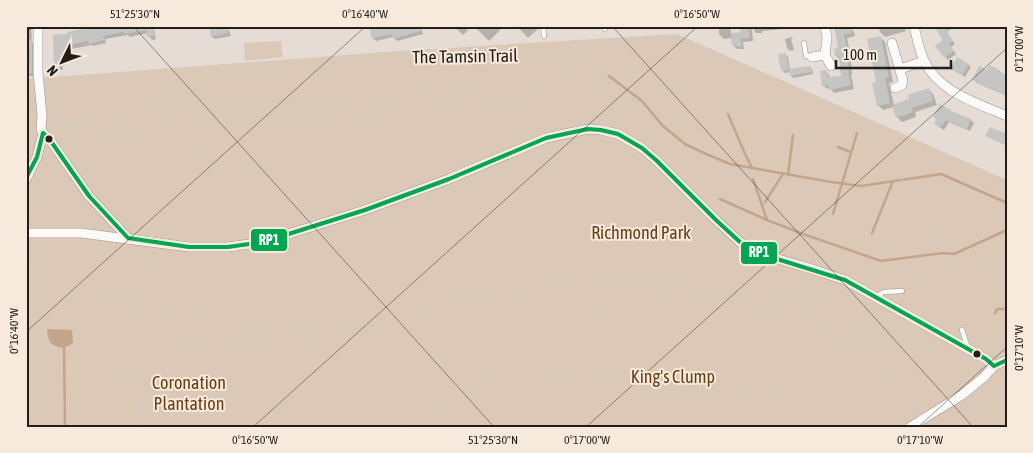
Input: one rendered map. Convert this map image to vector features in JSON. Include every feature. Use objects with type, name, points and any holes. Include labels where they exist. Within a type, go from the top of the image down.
[{"type":"street","points":[[26,179],[37,157],[42,129],[40,78],[38,73],[38,26]]},
{"type":"street","points":[[825,26],[827,38],[825,55],[831,66]]},
{"type":"street","points":[[914,26],[924,61],[934,76],[955,94],[1007,116]]},
{"type":"street","points":[[892,43],[903,84],[895,88]]},
{"type":"street","points":[[812,57],[825,55]]},
{"type":"street","points":[[900,69],[924,61]]},
{"type":"street","points":[[42,129],[89,196],[125,238]]},
{"type":"street","points":[[29,232],[81,233],[189,248],[228,248],[263,242],[365,210],[449,179],[546,138],[588,129],[601,130],[618,134],[642,148],[741,243],[761,254],[845,280],[986,359],[994,366]]},
{"type":"street","points":[[910,427],[962,395],[994,366],[1007,360]]},
{"type":"lane","points":[[543,26],[544,36]]},
{"type":"lane","points":[[804,44],[806,56],[812,57]]},
{"type":"lane","points":[[871,295],[902,290]]},
{"type":"lane","points":[[962,330],[969,350]]},
{"type":"path","points":[[574,52],[583,47],[594,48],[645,38],[677,41],[750,78],[1007,194]]},
{"type":"path","name":"The Tamsin Trail","points":[[42,129],[78,118],[98,109],[115,97],[146,84],[164,84],[193,92],[202,91],[213,83],[224,70],[234,67],[254,65],[276,71],[301,68],[315,70],[327,68],[338,59],[347,57],[382,59],[466,52],[508,59],[540,51],[560,50],[574,52],[584,54],[596,61],[605,71],[608,83],[623,99],[667,140],[693,158],[726,172],[776,180],[792,196],[813,209],[822,219],[840,225],[858,240],[882,252],[899,250],[914,241],[934,237],[942,238],[958,246],[967,246],[984,261],[1007,268]]},
{"type":"path","points":[[26,133],[42,129],[93,124],[135,111],[301,100],[398,97],[491,88],[610,71],[729,108],[1007,223]]},
{"type":"path","points":[[569,133],[584,106],[593,95],[601,93],[612,97],[642,115]]},
{"type":"path","points":[[82,126],[101,130],[128,131],[183,124],[244,121],[362,124],[444,108],[535,97]]},
{"type":"path","points":[[729,108],[796,99]]},
{"type":"path","points":[[26,107],[32,103]]},
{"type":"path","points":[[82,126],[100,134],[168,148],[245,170],[266,171],[303,166],[335,153],[363,145]]},
{"type":"path","points":[[512,292],[526,245],[548,145],[560,168],[569,198],[577,214],[587,225],[632,249],[660,274],[677,284],[688,288],[717,291],[752,304],[802,314],[867,334],[936,340]]},
{"type":"path","points":[[26,281],[32,246],[29,232],[38,187],[39,171]]},
{"type":"path","points":[[435,427],[452,328],[454,288],[489,219],[479,204],[468,176]]},
{"type":"path","points":[[125,238],[245,366],[269,396],[289,427]]},
{"type":"path","points":[[938,300],[955,266],[971,250]]},
{"type":"path","points":[[902,290],[905,277],[914,277],[955,266],[984,261]]},
{"type":"path","points":[[140,427],[144,359],[141,324],[143,291],[149,262]]},
{"type":"path","points":[[967,311],[993,288],[1007,282]]},
{"type":"path","points":[[26,423],[143,369],[178,350],[276,344],[359,330],[425,308],[453,301],[554,286],[677,284]]},
{"type":"path","points":[[456,427],[471,388],[560,326],[599,307],[632,296],[676,297],[782,292],[852,296],[871,295]]},
{"type":"path","points":[[26,295],[100,298],[321,336]]},
{"type":"path","points":[[683,386],[721,371],[773,344],[837,316],[871,295]]},
{"type":"path","points":[[840,351],[855,330],[871,295]]},
{"type":"path","points":[[848,427],[969,350],[1007,334]]},
{"type":"path","points":[[737,427],[784,385],[832,355],[866,340],[896,337]]},
{"type":"path","points":[[789,427],[886,373],[933,353],[969,350]]},
{"type":"path","points":[[400,427],[431,412],[439,402],[490,382],[526,386],[562,380],[585,380],[605,377],[735,393],[758,392],[784,385]]},
{"type":"path","points":[[936,427],[1007,381]]},
{"type":"path","points":[[969,427],[975,402]]},
{"type":"path","points":[[1003,427],[1007,420]]},
{"type":"green space","name":"Richmond Park","points":[[677,34],[1007,180],[1007,427],[26,427],[26,79],[399,51]]},
{"type":"green space","points":[[281,41],[283,57],[245,61],[244,43]]},
{"type":"shaded area","points":[[47,329],[72,330],[73,343],[64,348],[53,345],[49,341]]},
{"type":"building","points":[[99,26],[152,26],[154,36],[147,37],[146,30],[125,34],[124,32],[103,36],[104,40],[89,44],[88,41],[68,45],[69,58],[59,58],[60,67],[54,67],[53,35],[67,34],[67,32]]},
{"type":"building","points":[[209,26],[218,26],[218,28],[227,26],[228,33],[211,37]]},
{"type":"building","points":[[369,26],[420,26],[421,31],[393,39],[391,34],[372,39]]},
{"type":"building","points":[[740,26],[749,26],[750,38],[741,39],[742,46],[732,46],[731,33],[740,32]]},
{"type":"building","points":[[834,26],[851,27],[852,33],[844,35],[851,85],[829,90],[828,85],[822,86],[820,71],[826,70],[828,77],[841,76],[839,56],[835,56],[834,49],[838,48]]},
{"type":"building","points":[[934,26],[943,26],[953,41],[949,44],[954,51],[944,58],[935,46],[943,40]]},
{"type":"building","points":[[881,36],[889,77],[885,78],[890,103],[877,106],[872,83],[876,82],[867,39]]},
{"type":"building","points":[[32,39],[32,73],[26,73],[26,63],[30,62],[29,49],[26,50],[26,40]]},
{"type":"building","points":[[786,53],[789,70],[781,71],[778,54]]},
{"type":"building","points":[[957,57],[969,64],[962,75],[950,69]]},
{"type":"building","points":[[989,65],[1007,75],[1007,96],[972,80],[979,66],[987,70]]},
{"type":"building","points":[[810,66],[812,72],[790,76],[789,69]]},
{"type":"building","points":[[929,88],[933,101],[911,108],[913,112],[896,118],[892,105],[909,99],[908,95]]},
{"type":"building","points":[[940,104],[951,111],[971,119],[967,129],[946,120],[940,128],[934,124],[936,119],[933,117]]},
{"type":"building","points":[[990,127],[1007,134],[1007,146],[985,136]]},
{"type":"waterway","points":[[609,76],[642,101],[662,125],[685,144],[730,164],[861,186],[941,174],[1007,203]]},
{"type":"waterway","points":[[728,114],[752,168]]},
{"type":"waterway","points":[[833,214],[857,133]]},
{"type":"waterway","points":[[788,175],[793,135]]},
{"type":"waterway","points":[[838,147],[850,152]]},
{"type":"waterway","points":[[765,202],[783,174]]},
{"type":"waterway","points":[[753,179],[767,220]]},
{"type":"waterway","points":[[872,233],[893,181]]},
{"type":"waterway","points":[[720,199],[803,234],[881,261],[943,253],[954,254],[1007,230]]},
{"type":"waterway","points":[[995,313],[997,309],[1007,309]]},
{"type":"waterway","points":[[64,348],[65,427]]},
{"type":"transit line","name":"RP1","points":[[43,133],[50,140],[89,196],[128,238],[189,247],[228,247],[263,242],[365,210],[449,179],[546,138],[588,129],[618,134],[642,148],[656,160],[741,243],[761,254],[845,280],[986,359],[994,366],[1007,360]]},
{"type":"transit line","name":"RP1","points":[[26,178],[37,157],[43,133]]},
{"type":"park label","name":"King's Clump","points":[[673,376]]},
{"type":"park label","name":"Coronation Plantation","points":[[189,392]]}]
